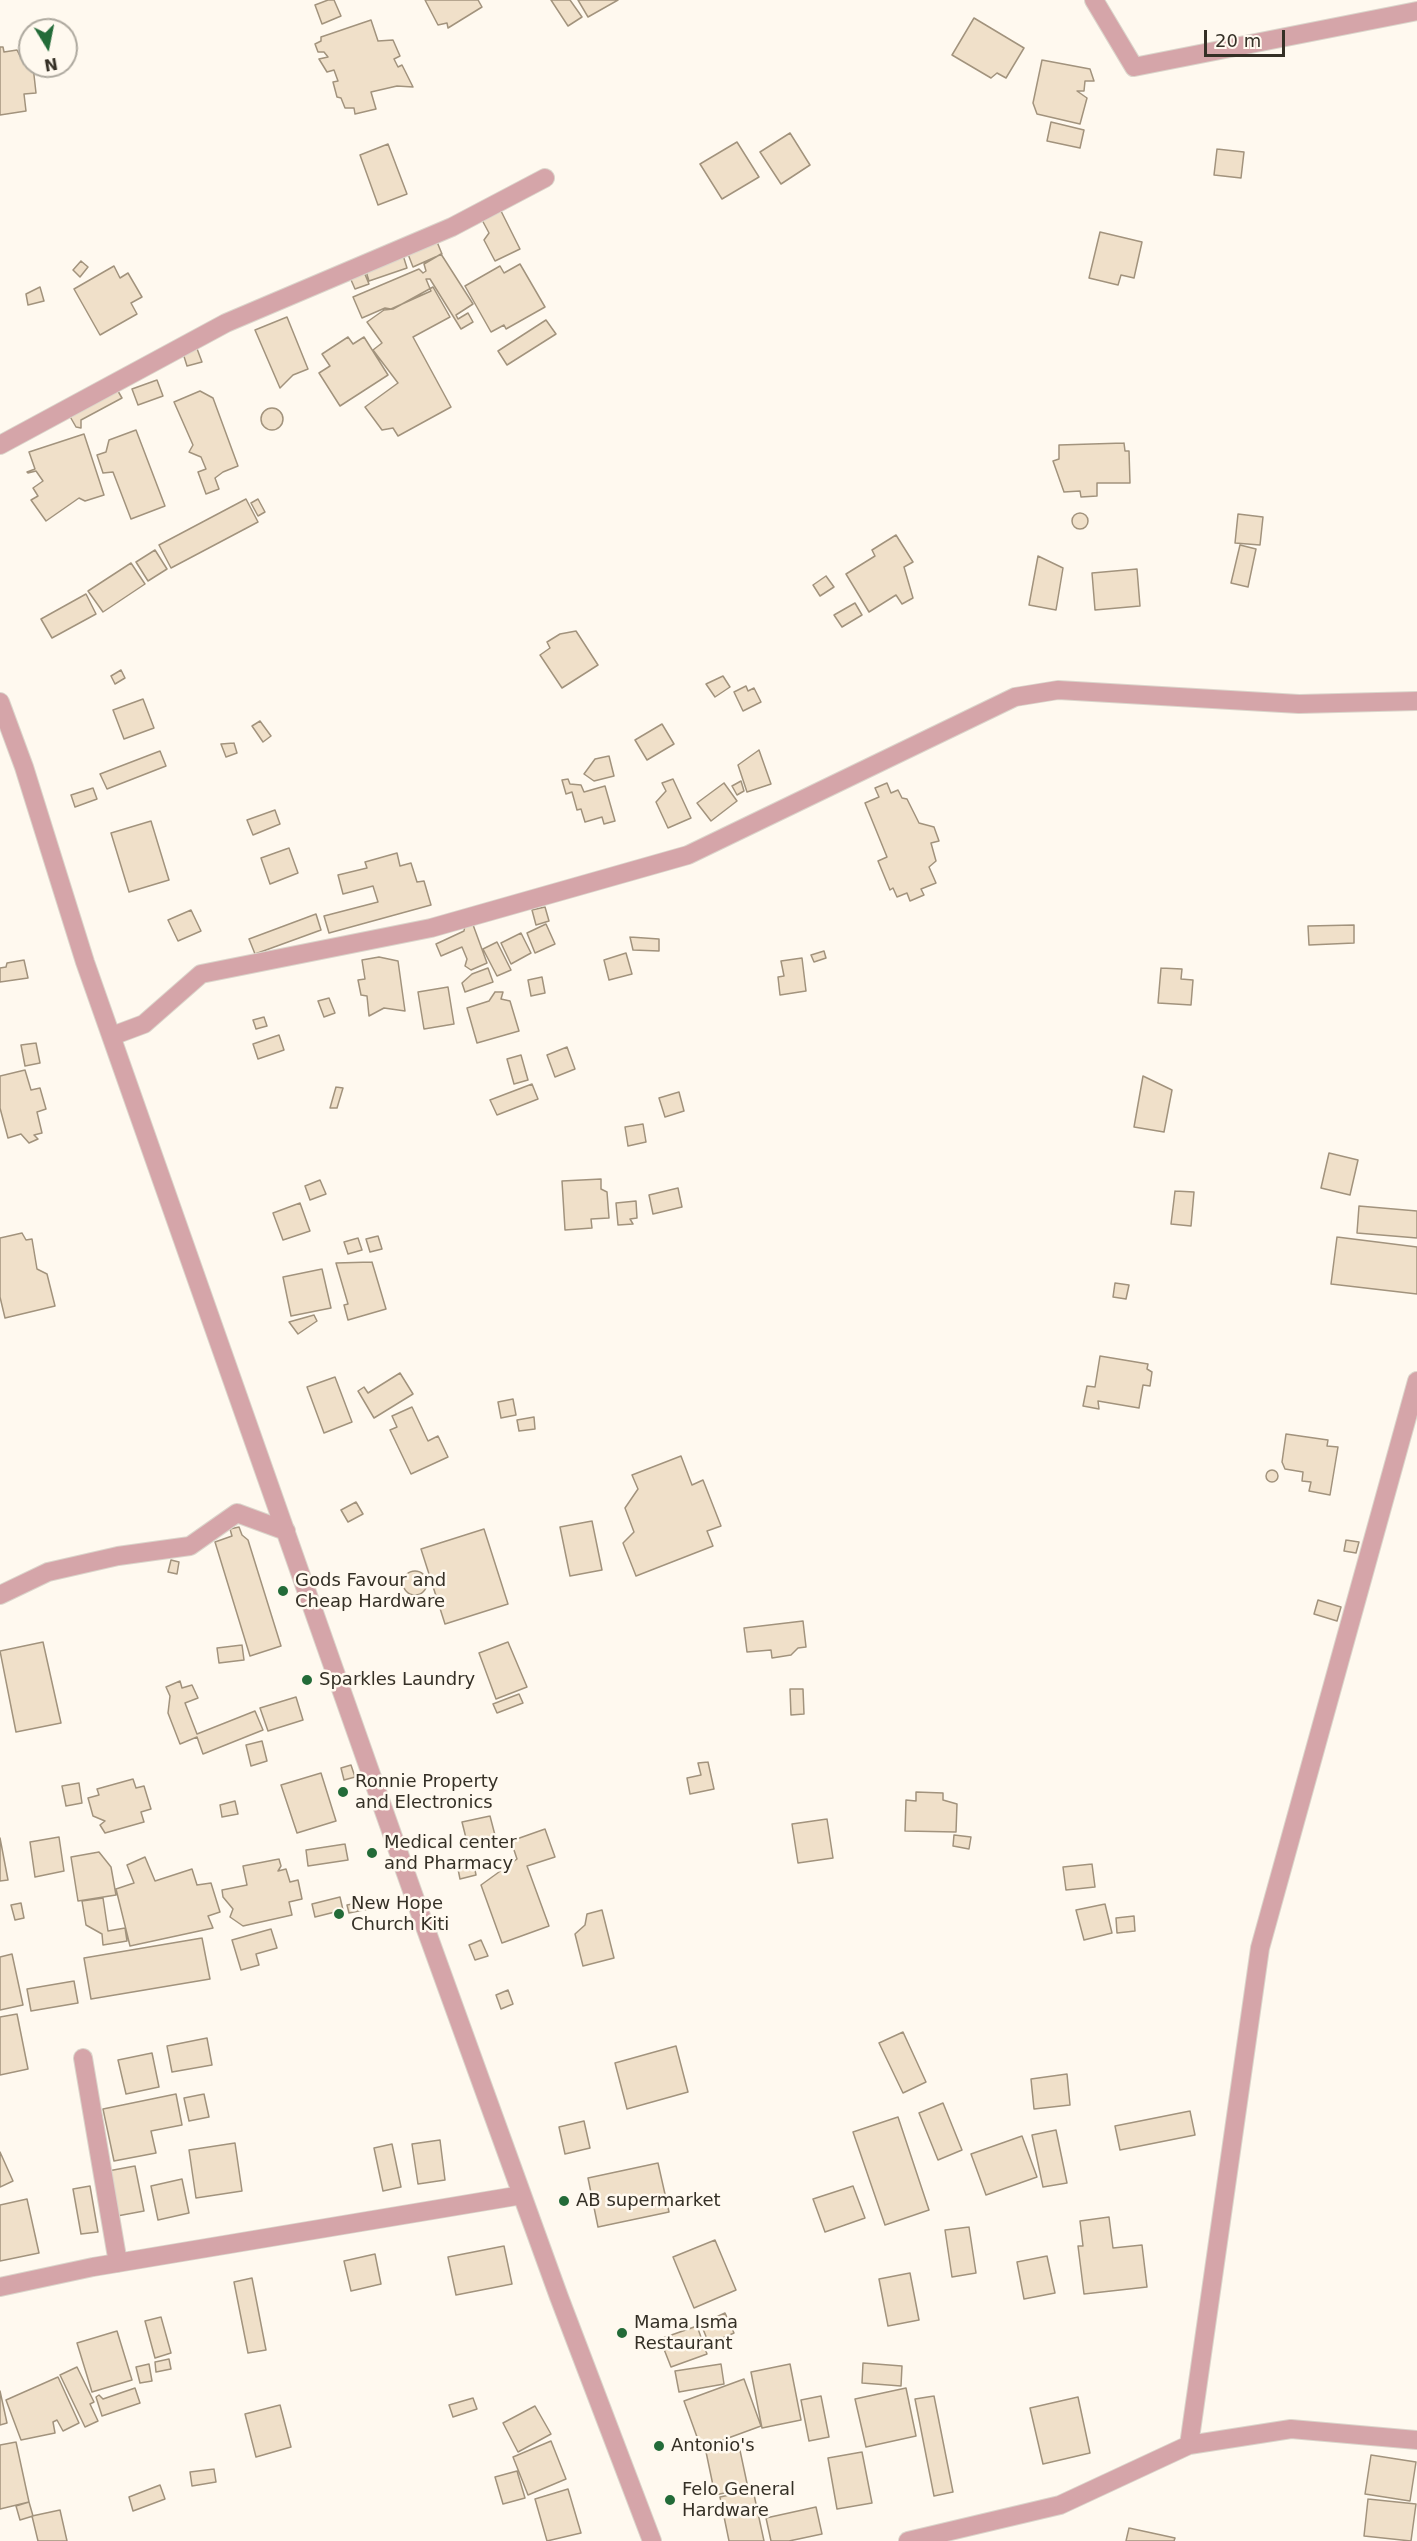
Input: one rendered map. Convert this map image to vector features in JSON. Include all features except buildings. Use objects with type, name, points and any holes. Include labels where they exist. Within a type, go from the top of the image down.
[{"type":"street","points":[[1094,0],[1134,67],[1417,11]]},
{"type":"street","points":[[0,444],[226,323],[452,227],[544,178]]},
{"type":"street","points":[[112,1036],[144,1024],[201,974],[431,928],[688,855],[1015,697],[1058,690],[1299,704],[1417,701]]},
{"type":"street","points":[[0,702],[24,767],[85,962],[286,1531],[522,2195],[652,2541]]},
{"type":"street","points":[[1190,2445],[1260,1948],[1417,1381]]},
{"type":"street","points":[[0,1595],[48,1572],[118,1556],[190,1546],[237,1513],[286,1531]]},
{"type":"street","points":[[83,2058],[118,2263]]},
{"type":"street","points":[[0,2288],[118,2263],[522,2195]]},
{"type":"street","points":[[908,2541],[1060,2505],[1190,2445],[1291,2429],[1417,2440]]},
{"type":"place","name":"Gods Favour and Cheap Hardware","points":[[283,1591]]},
{"type":"place","name":"Sparkles Laundry","points":[[307,1680]]},
{"type":"place","name":"Ronnie Property and Electronics","points":[[343,1792]]},
{"type":"place","name":"Medical center and Pharmacy","points":[[372,1853]]},
{"type":"place","name":"New Hope Church Kiti","points":[[339,1914]]},
{"type":"place","name":"AB supermarket","points":[[564,2201]]},
{"type":"place","name":"Mama Isma Restaurant","points":[[622,2333]]},
{"type":"place","name":"Antonio's","points":[[659,2446]]},
{"type":"place","name":"Felo General Hardware","points":[[670,2500]]}]
